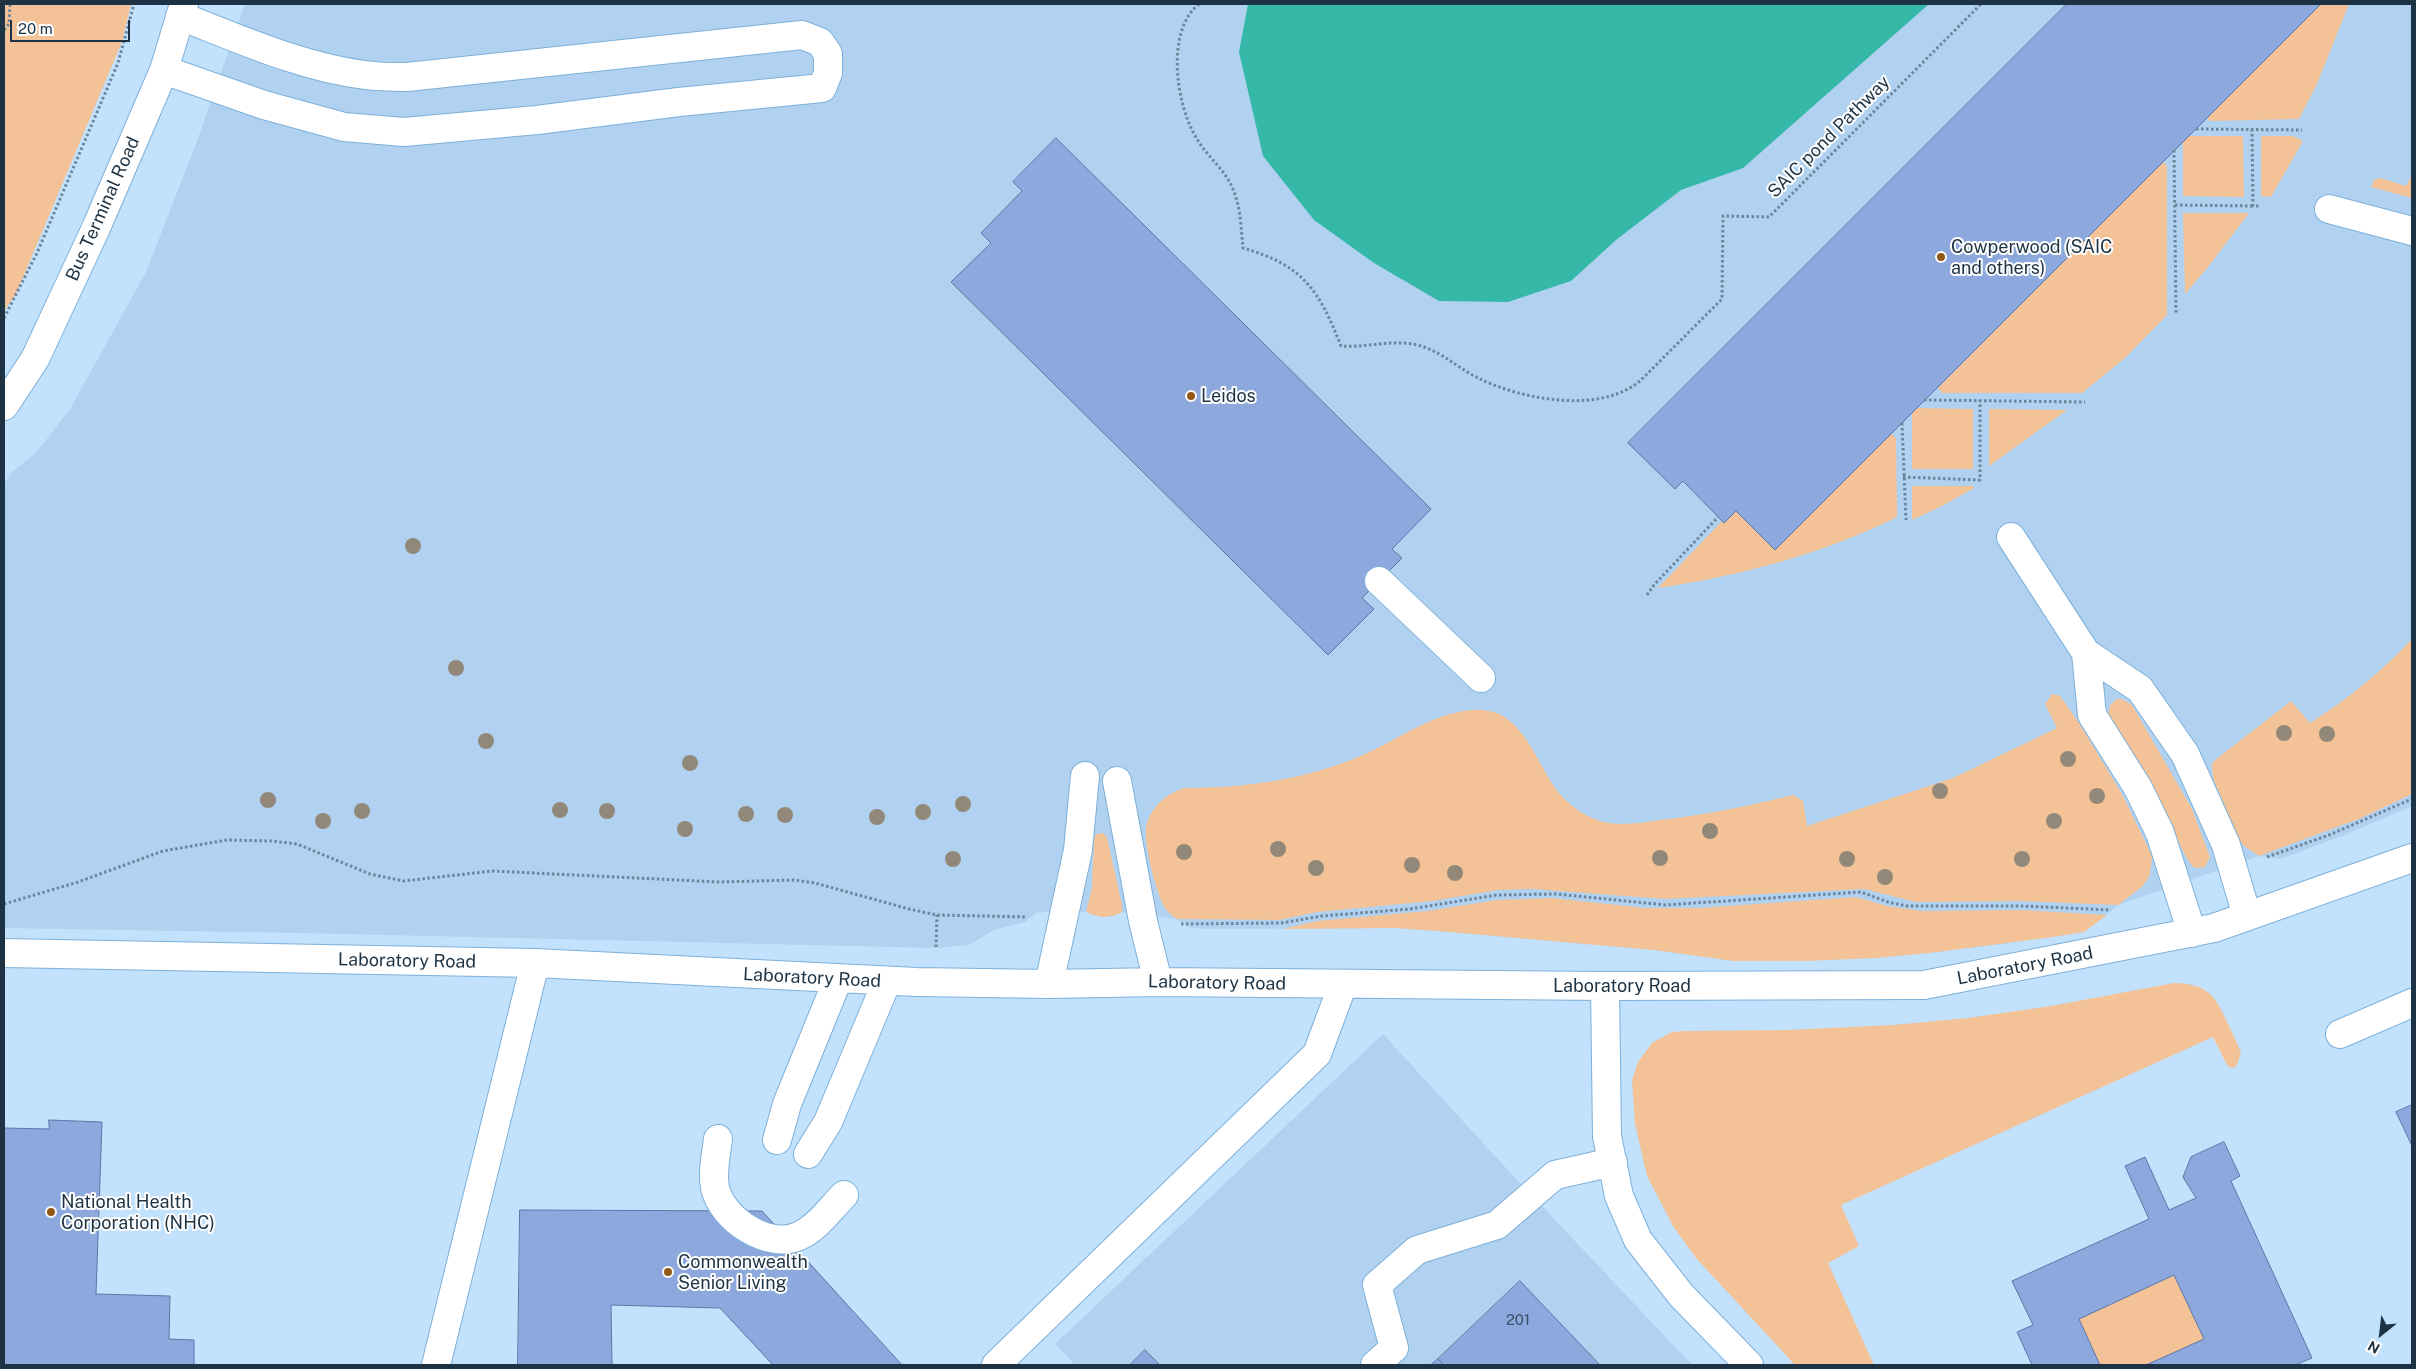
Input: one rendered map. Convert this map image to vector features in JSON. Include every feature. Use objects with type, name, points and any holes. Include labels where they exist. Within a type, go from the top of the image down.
[{"type":"street","name":"Bus Terminal Road","points":[[4,406],[35,360],[96,228],[164,70],[182,10]]},
{"type":"street","points":[[164,70],[264,104],[344,127],[404,132],[537,120],[679,102],[822,88],[828,72],[828,54],[820,42],[802,34],[407,77],[366,76],[273,52],[182,10]]},
{"type":"street","points":[[2329,208],[2412,230]]},
{"type":"street","points":[[2011,537],[2086,653],[2140,690],[2185,754],[2226,845],[2247,916]]},
{"type":"street","points":[[1379,581],[1481,678]]},
{"type":"street","points":[[2086,653],[2092,715],[2138,788],[2160,833],[2192,933]]},
{"type":"street","points":[[1049,984],[1078,850],[1085,776]]},
{"type":"street","points":[[1117,781],[1143,921],[1158,982]]},
{"type":"street","name":"Laboratory Road","points":[[4,953],[536,963],[887,982],[1049,984],[1158,982],[1604,986],[1924,985],[2192,933],[2247,916],[2412,858]]},
{"type":"street","points":[[436,1365],[536,963]]},
{"type":"street","points":[[777,1140],[788,1104],[838,979]]},
{"type":"street","points":[[808,1154],[828,1122],[887,982]]},
{"type":"street","points":[[996,1365],[1317,1054],[1343,984]]},
{"type":"street","points":[[1604,986],[1607,1136],[1619,1196],[1638,1240],[1681,1295],[1749,1365]]},
{"type":"street","points":[[2340,1034],[2412,1003]]},
{"type":"street","points":[[718,1138],[714,1170],[716,1189],[722,1204],[745,1229],[760,1236],[788,1239],[799,1236],[844,1195]]},
{"type":"street","points":[[1375,1365],[1394,1348],[1377,1285],[1417,1250],[1497,1225],[1555,1175],[1613,1162]]},
{"type":"path","points":[[4,30],[9,24],[10,4]]},
{"type":"path","points":[[4,318],[37,254],[118,63],[134,4]]},
{"type":"path","name":"SAIC pond Pathway","points":[[1199,4],[1190,15],[1180,36],[1178,85],[1186,115],[1195,138],[1222,169],[1234,192],[1243,248],[1274,259],[1294,270],[1312,287],[1327,310],[1341,346],[1353,347],[1396,343],[1417,345],[1433,350],[1478,378],[1501,388],[1549,399],[1575,400],[1615,395],[1629,390],[1640,381],[1722,299],[1723,216],[1769,217],[1981,4]]},
{"type":"path","points":[[2196,129],[2302,130]]},
{"type":"path","points":[[2252,129],[2253,206]]},
{"type":"path","points":[[2174,150],[2176,313]]},
{"type":"path","points":[[2175,205],[2259,206]]},
{"type":"path","points":[[1924,400],[2085,402]]},
{"type":"path","points":[[1904,477],[1980,480],[1980,400]]},
{"type":"path","points":[[1902,423],[1906,520]]},
{"type":"path","points":[[1647,595],[1654,585],[1718,517]]},
{"type":"path","points":[[2266,858],[2329,835],[2412,799]]},
{"type":"path","points":[[4,904],[78,882],[163,851],[227,840],[272,840],[297,844],[370,874],[404,881],[492,871],[719,882],[794,880],[815,883],[910,910],[937,915],[1032,918]]},
{"type":"path","points":[[1181,924],[1281,924],[1322,916],[1410,909],[1497,895],[1528,894],[1556,894],[1665,904],[1861,892],[1888,902],[1915,906],[2023,906],[2112,910]]},
{"type":"path","points":[[936,948],[937,915]]},
{"type":"shaded area","points":[[4,4],[131,4],[122,42],[16,294],[4,311]]},
{"type":"shaded area","points":[[245,4],[2412,4],[2412,806],[2347,834],[2281,859],[2259,856],[2118,905],[2084,932],[1987,946],[1876,958],[1734,961],[1654,950],[1395,928],[1206,929],[1191,928],[1176,919],[1122,912],[1114,916],[1102,917],[1086,912],[1037,912],[1025,922],[994,930],[969,945],[936,948],[4,928],[4,484],[11,473],[36,453],[70,409],[146,272],[197,141]]},
{"type":"shaded area","points":[[1248,4],[1929,4],[1743,168],[1681,190],[1616,240],[1571,281],[1508,302],[1439,301],[1374,263],[1314,220],[1263,156],[1239,52]]},
{"type":"shaded area","points":[[2321,4],[2349,4],[2317,84],[2299,119],[2210,121],[2207,118]]},
{"type":"shaded area","points":[[2189,136],[2243,136],[2244,197],[2183,196],[2183,142]]},
{"type":"shaded area","points":[[2261,136],[2293,136],[2303,141],[2271,197],[2261,196]]},
{"type":"shaded area","points":[[2163,162],[2167,166],[2167,315],[2126,357],[2082,393],[1942,393],[1938,388]]},
{"type":"shaded area","points":[[2412,175],[2412,198],[2371,187],[2374,180],[2380,178],[2406,186]]},
{"type":"shaded area","points":[[2183,213],[2249,213],[2185,294]]},
{"type":"shaded area","points":[[1917,408],[1973,409],[1973,469],[1912,469],[1912,413]]},
{"type":"shaded area","points":[[1989,409],[2067,410],[1989,466]]},
{"type":"shaded area","points":[[1891,434],[1896,438],[1897,517],[1840,542],[1780,562],[1719,577],[1658,588],[1722,521],[1725,523],[1736,511],[1775,550]]},
{"type":"shaded area","points":[[1912,486],[1973,486],[1974,488],[1912,520]]},
{"type":"shaded area","points":[[2412,639],[2412,794],[2361,818],[2259,856],[2244,846],[2237,837],[2213,778],[2212,764],[2215,760],[2291,701],[2310,723],[2364,684]]},
{"type":"shaded area","points":[[2052,694],[2060,696],[2079,723],[2122,794],[2152,856],[2150,875],[2143,886],[2118,905],[2020,901],[1916,902],[1864,889],[1665,899],[1533,889],[1498,890],[1432,901],[1317,912],[1279,920],[1177,919],[1168,912],[1162,902],[1153,875],[1146,840],[1147,823],[1153,811],[1161,801],[1177,790],[1250,784],[1316,772],[1372,751],[1442,716],[1473,710],[1490,711],[1504,717],[1516,726],[1560,794],[1569,803],[1591,818],[1604,822],[1632,824],[1694,816],[1793,795],[1803,801],[1807,826],[1953,778],[2057,728],[2045,704]]},
{"type":"shaded area","points":[[2117,699],[2122,699],[2132,705],[2192,809],[2210,857],[2205,867],[2195,868],[2186,857],[2155,792],[2108,714],[2110,705]]},
{"type":"shaded area","points":[[1103,833],[1107,837],[1122,905],[1122,912],[1104,917],[1086,912],[1092,888],[1094,839],[1096,834]]},
{"type":"shaded area","points":[[1856,897],[1887,906],[1922,911],[2022,910],[2107,915],[2084,932],[2053,937],[1929,953],[1876,958],[1806,961],[1734,961],[1654,950],[1395,928],[1282,929],[1317,921],[1427,911],[1497,900],[1552,898],[1645,908],[1699,908]]},
{"type":"shaded area","points":[[2174,983],[2203,989],[2214,999],[2241,1053],[2236,1067],[2231,1068],[2227,1065],[2213,1037],[1841,1205],[1859,1246],[1828,1263],[1874,1365],[1795,1365],[1696,1258],[1673,1226],[1647,1176],[1635,1124],[1632,1080],[1638,1062],[1652,1043],[1672,1032],[1788,1030],[1893,1025],[1968,1018],[2051,1006]]},
{"type":"shaded area","points":[[1383,1034],[1506,1168],[1692,1365],[1075,1365],[1055,1344]]},
{"type":"shaded area","points":[[2174,1275],[2204,1339],[2146,1365],[2100,1365],[2079,1319]]},
{"type":"building","name":"Cowperwood (SAIC and others)","points":[[2067,4],[2321,4],[1775,550],[1736,511],[1724,523],[1683,481],[1675,489],[1628,443]]},
{"type":"building","name":"Leidos","points":[[1056,138],[1431,509],[1392,549],[1402,558],[1362,598],[1374,609],[1328,655],[951,282],[991,243],[981,233],[1022,191],[1013,182]]},
{"type":"building","points":[[2412,1105],[2412,1146],[2396,1112]]},
{"type":"building","name":"National Health Corporation (NHC)","points":[[49,1120],[102,1122],[96,1294],[170,1296],[169,1339],[194,1340],[194,1365],[4,1365],[4,1128],[49,1129]]},
{"type":"building","points":[[2224,1142],[2240,1176],[2231,1181],[2312,1358],[2295,1365],[2146,1365],[2204,1339],[2174,1275],[2079,1319],[2100,1365],[2032,1365],[2017,1332],[2033,1325],[2012,1281],[2149,1219],[2125,1166],[2145,1157],[2169,1210],[2196,1198],[2183,1177],[2191,1157]]},
{"type":"building","name":"Commonwealth Senior Living","points":[[520,1210],[762,1211],[902,1365],[773,1365],[720,1308],[611,1305],[612,1365],[518,1365]]},
{"type":"building","points":[[1520,1281],[1600,1365],[1444,1365],[1438,1359]]},
{"type":"building","points":[[1145,1350],[1160,1365],[1130,1365]]},
{"type":"building","points":[[1438,1359],[1444,1365],[1431,1365]]},
{"type":"place","name":"Cowperwood (SAIC and others)","points":[[1941,257]]},
{"type":"place","name":"Leidos","points":[[1191,396]]},
{"type":"place","name":"National Health Corporation (NHC)","points":[[51,1212]]},
{"type":"place","name":"Commonwealth Senior Living","points":[[668,1272]]}]
